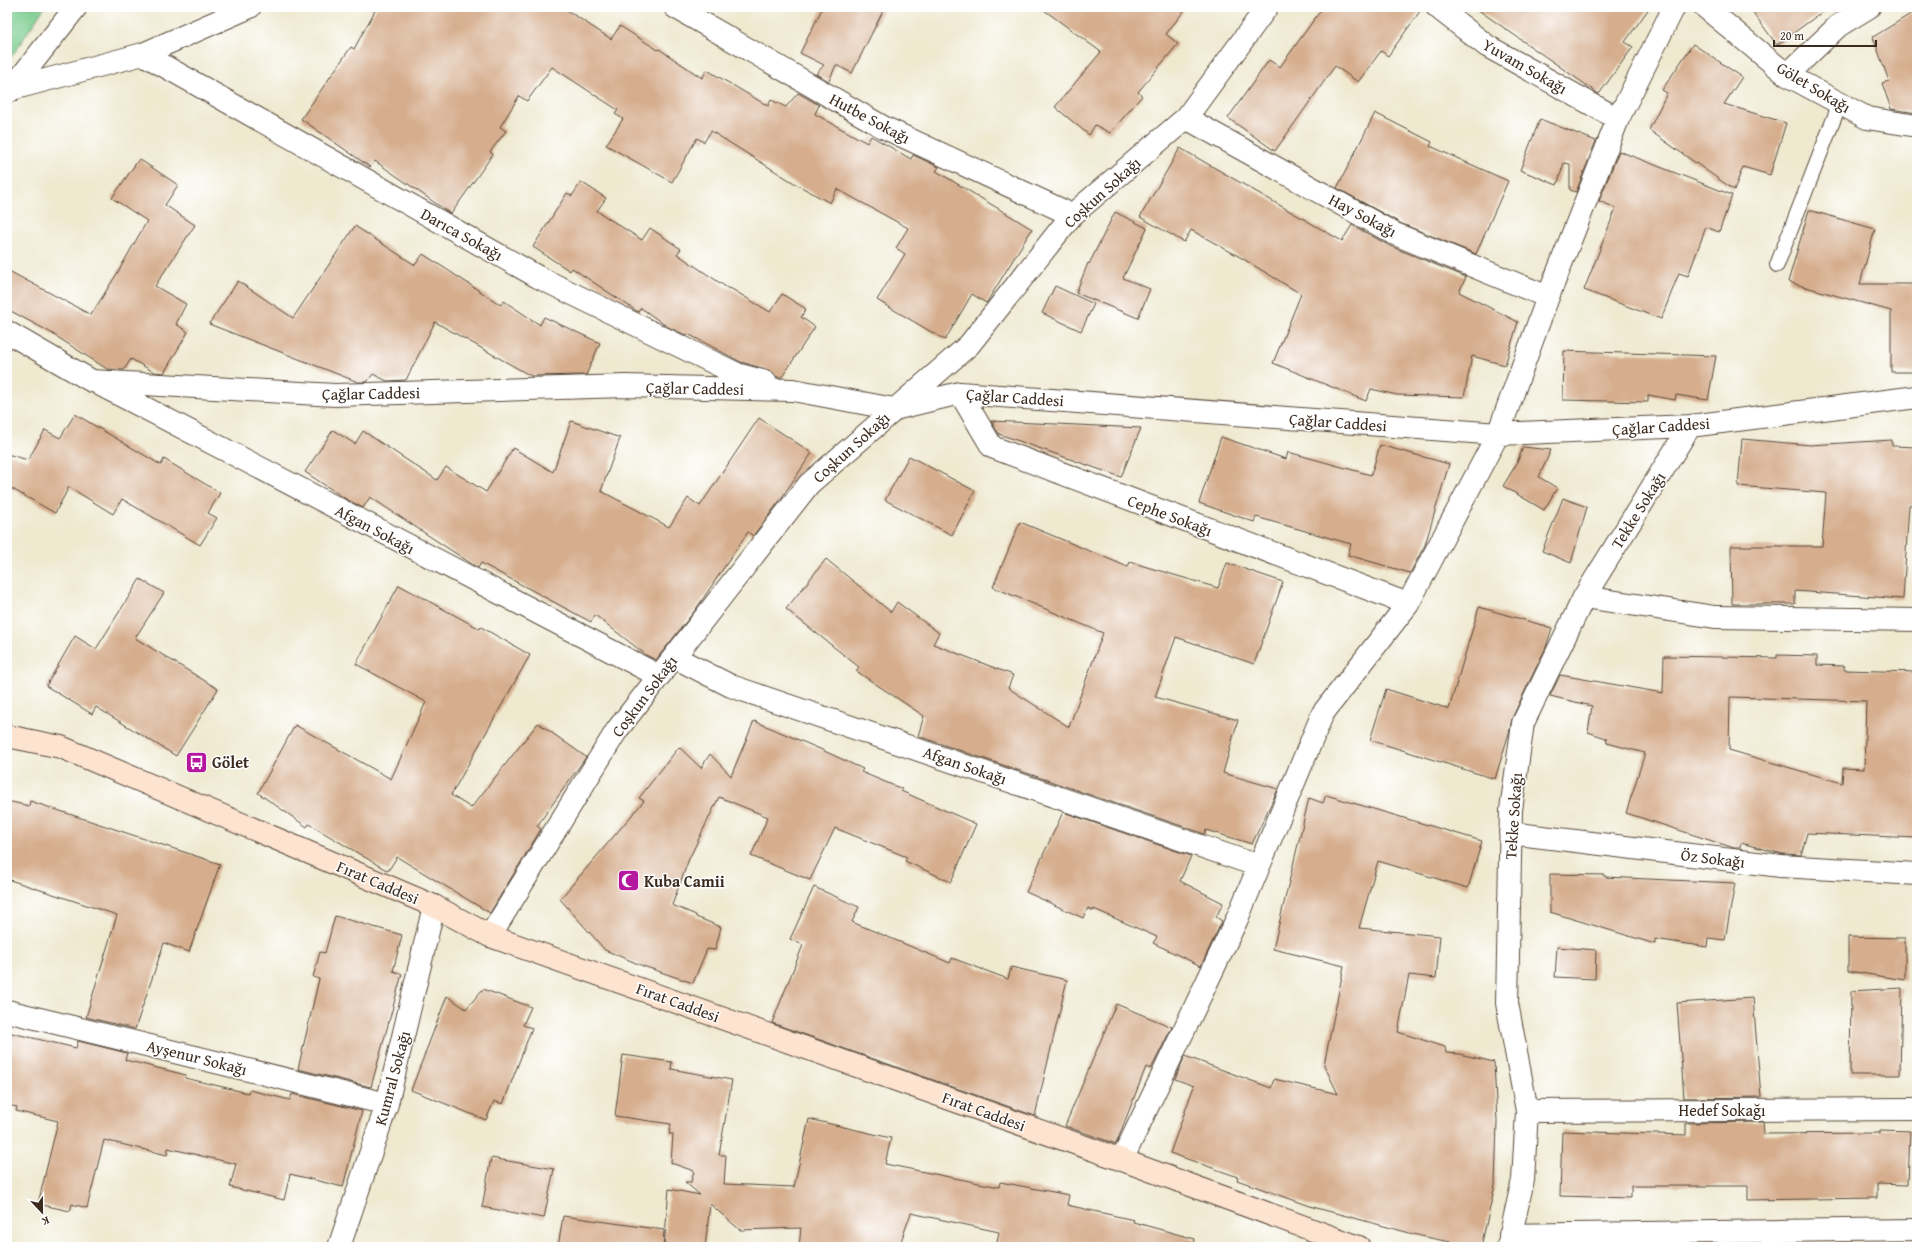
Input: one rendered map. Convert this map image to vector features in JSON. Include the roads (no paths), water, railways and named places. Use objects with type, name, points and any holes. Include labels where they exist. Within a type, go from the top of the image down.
[{"type":"street","points":[[10,92],[76,7]]},
{"type":"street","points":[[10,92],[143,54],[250,7]]},
{"type":"street","name":"Hutbe Sokağı","points":[[675,7],[883,127],[1072,215]]},
{"type":"street","name":"Coşkun Sokağı","points":[[490,936],[617,730],[809,484],[969,344],[1072,215],[1186,118],[1267,7]]},
{"type":"street","name":"Yuvam Sokağı","points":[[1437,7],[1487,46],[1618,119]]},
{"type":"street","points":[[1122,1160],[1236,919],[1323,713],[1408,604],[1498,434],[1548,297],[1618,119],[1674,7]]},
{"type":"street","name":"Gölet Sokağı","points":[[1705,7],[1787,75],[1867,118],[1917,126]]},
{"type":"street","points":[[1787,75],[1838,26],[1869,7]]},
{"type":"street","name":"Darıca Sokağı","points":[[143,54],[538,277],[737,374],[793,390]]},
{"type":"street","name":"Hay Sokağı","points":[[1186,118],[1395,234],[1548,297]]},
{"type":"street","name":"Çağlar Caddesi","points":[[7,332],[92,381],[335,395],[625,386],[793,390],[894,409],[960,393],[1498,434],[1690,426],[1917,397]]},
{"type":"street","name":"Afgan Sokağı","points":[[92,381],[658,676]]},
{"type":"street","name":"Cephe Sokağı","points":[[960,393],[992,447],[1408,604]]},
{"type":"street","name":"Tekke Sokağı","points":[[1509,1241],[1523,1180],[1527,1111],[1508,1003],[1511,810],[1523,723],[1584,597],[1690,426]]},
{"type":"street","points":[[1584,597],[1715,617],[1917,620]]},
{"type":"street","name":"Afgan Sokağı","points":[[674,657],[731,686],[1259,866]]},
{"type":"street","name":"Fırat Caddesi","points":[[7,736],[61,747],[434,906],[490,936],[1122,1160],[1359,1247]]},
{"type":"street","name":"Öz Sokağı","points":[[1510,833],[1781,866],[1917,874]]},
{"type":"street","name":"Kumral Sokağı","points":[[339,1247],[387,1104],[434,906]]},
{"type":"street","name":"Ayşenur Sokağı","points":[[7,1011],[387,1104]]},
{"type":"street","name":"Hedef Sokağı","points":[[1527,1111],[1917,1109]]},
{"type":"street","points":[[1509,1241],[1917,1229]]},
{"type":"lane","points":[[1776,265],[1840,103]]},
{"type":"place","name":"Gölet","points":[[196,762]]},
{"type":"place","name":"Kuba Camii","points":[[628,881]]}]
